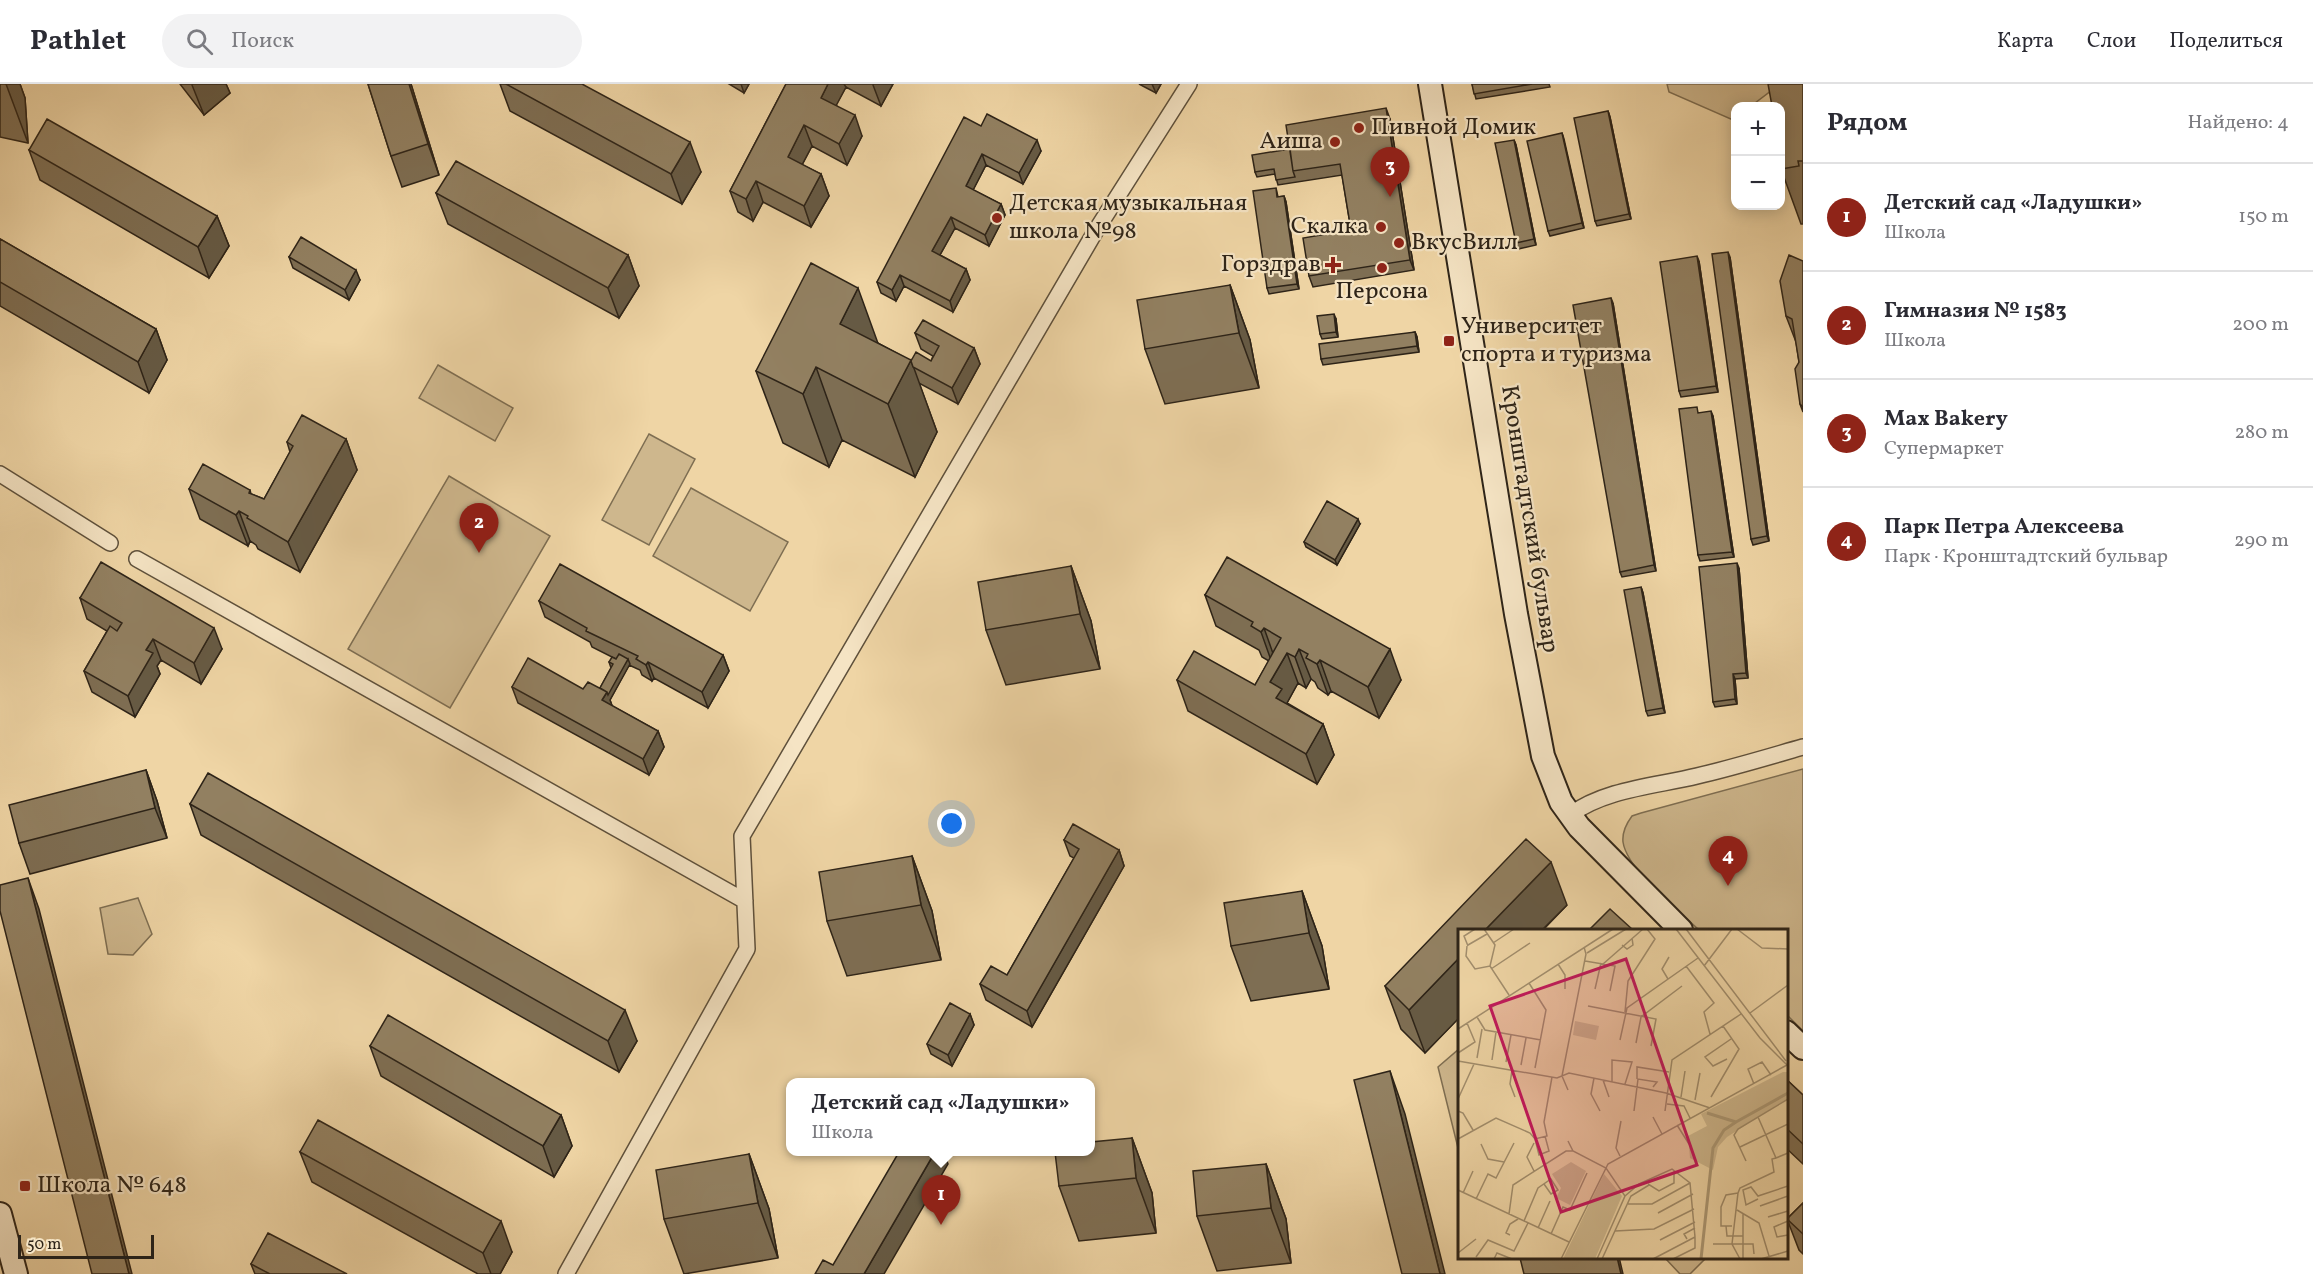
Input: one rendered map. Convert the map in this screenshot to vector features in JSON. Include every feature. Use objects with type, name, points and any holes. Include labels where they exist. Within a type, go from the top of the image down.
[{"type":"main road","name":"Кронштадтский бульвар","points":[[1430,84],[1514,602],[1541,744],[1551,780],[1570,815],[1604,855],[1680,929]]},
{"type":"main road","points":[[1788,1034],[1803,1048]]},
{"type":"main road","points":[[0,1214],[16,1274]]},
{"type":"street","points":[[566,1274],[747,949],[742,836],[1095,232],[1190,84]]},
{"type":"street","points":[[0,474],[110,543]]},
{"type":"street","points":[[138,559],[745,901]]},
{"type":"street","points":[[1570,815],[1584,805],[1605,798],[1699,776],[1803,747]]},
{"type":"shaded area","points":[[1667,84],[1780,84],[1756,102],[1731,102],[1731,119],[1669,92]]},
{"type":"shaded area","points":[[438,365],[513,408],[495,441],[419,398]]},
{"type":"shaded area","points":[[649,434],[695,459],[649,545],[602,520]]},
{"type":"shaded area","points":[[449,476],[550,536],[450,708],[348,649]]},
{"type":"shaded area","points":[[691,488],[788,542],[750,611],[653,556]]},
{"type":"shaded area","points":[[1803,769],[1803,1031],[1788,1016],[1788,929],[1698,929],[1644,877],[1627,853],[1623,842],[1625,828],[1632,816]]},
{"type":"shaded area","points":[[138,898],[152,934],[133,955],[108,954],[100,908]]},
{"type":"shaded area","points":[[1458,1050],[1458,1148],[1438,1067]]},
{"type":"shaded area","points":[[1666,1259],[1705,1259],[1690,1274],[1680,1274]]},
{"type":"building","points":[[368,84],[409,84],[428,144],[391,156]]},
{"type":"building","points":[[506,84],[582,84],[690,142],[671,174]]},
{"type":"building","points":[[786,84],[828,84],[821,98],[855,115],[839,144],[804,125],[788,157],[821,174],[804,206],[756,181],[746,199],[730,191]]},
{"type":"building","points":[[1472,84],[1532,84],[1474,94]]},
{"type":"building","points":[[1768,84],[1803,84],[1803,161],[1798,161],[1799,166],[1785,168],[1785,102],[1771,102]]},
{"type":"building","points":[[1386,108],[1410,260],[1309,276],[1303,238],[1351,230],[1340,164],[1293,171],[1286,125]]},
{"type":"building","points":[[1608,111],[1629,214],[1595,221],[1574,118]]},
{"type":"building","points":[[987,114],[1037,140],[1019,173],[982,154],[966,186],[1001,204],[985,235],[951,217],[932,251],[966,269],[950,301],[900,275],[892,290],[877,282],[964,117],[981,126]]},
{"type":"building","points":[[47,119],[217,216],[198,247],[29,150]]},
{"type":"building","points":[[1562,133],[1582,223],[1548,231],[1527,141]]},
{"type":"building","points":[[1514,140],[1534,239],[1516,243],[1495,143]]},
{"type":"building","points":[[1290,149],[1295,177],[1276,180],[1274,169],[1255,172],[1252,155]]},
{"type":"building","points":[[456,161],[628,255],[608,288],[436,193]]},
{"type":"building","points":[[1276,188],[1277,197],[1284,196],[1297,284],[1267,288],[1253,191]]},
{"type":"building","points":[[301,237],[356,270],[345,290],[289,257]]},
{"type":"building","points":[[0,239],[156,329],[138,362],[0,282]]},
{"type":"building","points":[[1728,252],[1767,536],[1751,539],[1712,254]]},
{"type":"building","points":[[1789,255],[1803,261],[1803,407],[1800,404],[1795,369],[1799,362],[1792,319],[1786,316],[1780,281]]},
{"type":"building","points":[[1697,256],[1716,386],[1679,391],[1660,262]]},
{"type":"building","points":[[811,263],[858,288],[840,324],[911,360],[888,404],[816,367],[803,394],[756,371]]},
{"type":"building","points":[[1230,285],[1239,333],[1145,349],[1137,300]]},
{"type":"building","points":[[1611,298],[1654,565],[1620,572],[1573,305]]},
{"type":"building","points":[[1334,314],[1336,332],[1320,334],[1317,316]]},
{"type":"building","points":[[923,320],[974,348],[952,388],[913,367],[911,361],[916,352],[931,361],[939,346],[915,333]]},
{"type":"building","points":[[1415,332],[1417,346],[1321,359],[1319,344]]},
{"type":"building","points":[[1697,407],[1698,413],[1711,411],[1732,552],[1698,555],[1679,409]]},
{"type":"building","points":[[302,415],[346,439],[288,542],[239,511],[236,515],[189,489],[203,464],[250,490],[249,493],[264,499],[293,446],[287,442]]},
{"type":"building","points":[[1327,501],[1358,519],[1335,560],[1304,542]]},
{"type":"building","points":[[1227,557],[1390,649],[1368,687],[1320,660],[1317,664],[1306,658],[1308,654],[1299,649],[1295,657],[1287,653],[1270,682],[1282,689],[1276,698],[1323,724],[1306,754],[1177,680],[1194,651],[1255,685],[1281,638],[1264,628],[1261,632],[1251,626],[1253,622],[1205,595]]},
{"type":"building","points":[[101,562],[214,628],[194,663],[153,639],[146,650],[153,653],[128,696],[84,671],[110,626],[117,631],[122,623],[80,598]]},
{"type":"building","points":[[1737,563],[1746,673],[1733,674],[1735,699],[1713,702],[1699,567]]},
{"type":"building","points":[[560,564],[723,655],[702,692],[648,662],[646,665],[636,659],[638,656],[586,631],[587,628],[539,601]]},
{"type":"building","points":[[1071,566],[1080,614],[986,630],[978,582]]},
{"type":"building","points":[[1641,587],[1663,708],[1646,711],[1624,590]]},
{"type":"building","points":[[619,654],[628,659],[608,695],[600,688],[613,664],[609,662],[612,657],[616,659]]},
{"type":"building","points":[[528,658],[583,689],[588,682],[607,692],[602,700],[658,731],[643,759],[512,687]]},
{"type":"building","points":[[146,770],[155,808],[19,843],[9,805]]},
{"type":"building","points":[[208,773],[625,1010],[608,1041],[190,804]]},
{"type":"building","points":[[1073,824],[1119,850],[1027,1011],[980,984],[991,966],[1007,975],[1079,849],[1064,840]]},
{"type":"building","points":[[1526,839],[1551,862],[1486,929],[1458,929],[1458,959],[1409,1010],[1385,986]]},
{"type":"building","points":[[912,856],[921,905],[827,921],[819,872]]},
{"type":"building","points":[[28,878],[129,1274],[92,1274],[0,911],[0,885]]},
{"type":"building","points":[[1302,891],[1309,933],[1231,946],[1224,903]]},
{"type":"building","points":[[1610,909],[1632,929],[1590,929]]},
{"type":"building","points":[[950,1003],[970,1014],[948,1055],[927,1044]]},
{"type":"building","points":[[388,1015],[561,1115],[543,1146],[370,1046]]},
{"type":"building","points":[[1390,1071],[1440,1274],[1402,1274],[1354,1080]]},
{"type":"building","points":[[1788,1081],[1803,1095],[1803,1144],[1788,1130]]},
{"type":"building","points":[[318,1120],[501,1221],[483,1253],[300,1152]]},
{"type":"building","points":[[1132,1138],[1136,1178],[1059,1186],[1055,1156],[1095,1156],[1095,1142]]},
{"type":"building","points":[[749,1154],[758,1203],[664,1219],[656,1170]]},
{"type":"building","points":[[897,1156],[933,1156],[864,1274],[815,1274],[823,1260],[833,1265]]},
{"type":"building","points":[[1266,1164],[1271,1208],[1197,1216],[1193,1171]]},
{"type":"building","points":[[1803,1203],[1803,1234],[1788,1220]]},
{"type":"building","points":[[268,1233],[347,1274],[270,1274],[251,1264]]},
{"type":"building","points":[[1520,1259],[1617,1259],[1621,1274],[1524,1274]]},
{"type":"place","name":"Пивной Домик","points":[[1359,128]]},
{"type":"place","name":"Аиша","points":[[1335,142]]},
{"type":"place","name":"Max Bakery","points":[[1390,197]]},
{"type":"place","name":"Детская музыкальная школа №98","points":[[997,218]]},
{"type":"place","name":"Скалка","points":[[1381,227]]},
{"type":"place","name":"ВкусВилл","points":[[1399,243]]},
{"type":"place","name":"Горздрав","points":[[1333,265]]},
{"type":"place","name":"Персона","points":[[1382,268]]},
{"type":"place","name":"Университет спорта и туризма","points":[[1449,341]]},
{"type":"place","name":"Гимназия № 1583","points":[[479,553]]},
{"type":"place","name":"Парк Петра Алексеева","points":[[1728,886]]},
{"type":"place","name":"Школа № 648","points":[[25,1186]]},
{"type":"place","name":"Детский сад «Ладушки»","points":[[941,1225]]}]
